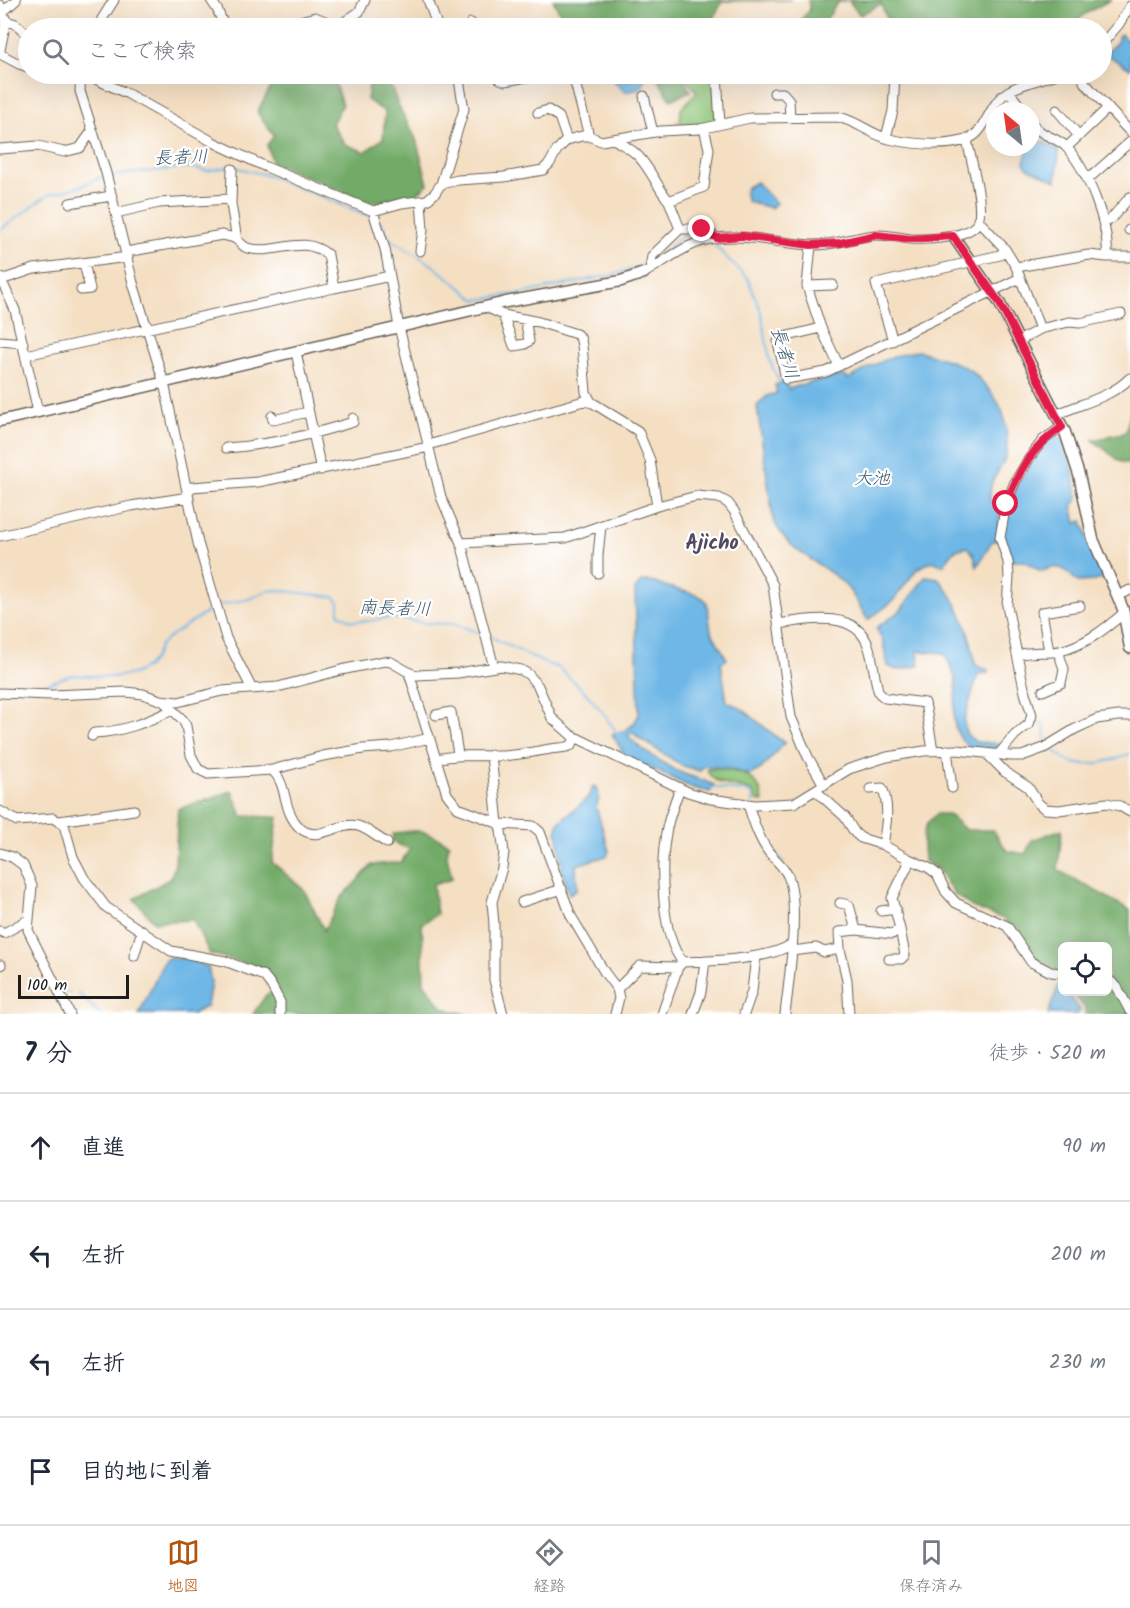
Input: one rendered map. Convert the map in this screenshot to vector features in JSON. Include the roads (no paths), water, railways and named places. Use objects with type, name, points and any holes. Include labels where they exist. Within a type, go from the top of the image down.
[{"type":"street","points":[[16,0],[3,12],[0,52],[18,63]]},
{"type":"street","points":[[103,18],[114,0]]},
{"type":"street","points":[[211,0],[221,18]]},
{"type":"street","points":[[350,18],[359,12],[365,0]]},
{"type":"street","points":[[428,0],[434,18]]},
{"type":"street","points":[[1112,32],[1130,6]]},
{"type":"street","points":[[3,12],[18,26]]},
{"type":"street","points":[[80,84],[133,283],[164,383],[198,543],[226,638],[252,689]]},
{"type":"street","points":[[106,84],[266,167],[373,211],[402,203],[427,200],[435,193],[441,184],[464,109],[460,84]]},
{"type":"street","points":[[575,84],[589,136]]},
{"type":"street","points":[[718,84],[720,124]]},
{"type":"street","points":[[886,137],[893,111],[894,84]]},
{"type":"street","points":[[441,184],[543,170],[567,140],[589,136],[601,141],[614,140],[652,132],[704,128],[750,118],[837,117],[851,120],[886,137],[938,144],[967,140],[978,132],[988,114],[1009,91],[1029,84]]},
{"type":"street","points":[[1086,84],[1130,132]]},
{"type":"street","points":[[1009,91],[1017,102]]},
{"type":"street","points":[[774,93],[783,93],[789,100],[790,118]]},
{"type":"street","points":[[644,96],[652,132]]},
{"type":"street","points":[[1067,147],[1108,108]]},
{"type":"street","points":[[538,113],[548,110],[559,117],[567,140]]},
{"type":"street","points":[[1057,110],[1079,136]]},
{"type":"street","points":[[669,201],[704,187],[710,149],[704,128]]},
{"type":"street","points":[[0,149],[38,146],[64,152],[80,148],[92,131]]},
{"type":"street","points":[[1040,132],[1067,147],[1088,180],[1102,222],[1108,249],[1107,257]]},
{"type":"street","points":[[614,140],[635,153],[649,170],[660,191],[669,201],[680,229]]},
{"type":"street","points":[[0,421],[486,307],[621,281],[696,243],[717,238],[742,236],[811,245],[840,243],[876,235],[911,239],[953,236],[966,232],[976,225],[980,216],[967,140]]},
{"type":"street","points":[[1088,180],[1130,142]]},
{"type":"street","points":[[232,169],[231,199],[237,240]]},
{"type":"street","points":[[70,203],[111,196]]},
{"type":"street","points":[[1102,222],[1110,220],[1130,197]]},
{"type":"street","points":[[116,213],[159,203],[231,199]]},
{"type":"street","points":[[420,251],[423,230],[421,201]]},
{"type":"street","points":[[373,211],[385,249],[399,327],[441,498],[461,543],[494,667]]},
{"type":"street","points":[[978,220],[1005,250],[1016,267],[1040,329]]},
{"type":"street","points":[[680,229],[702,229],[717,238]]},
{"type":"street","points":[[649,266],[680,229]]},
{"type":"street","points":[[38,412],[12,302],[1,278],[34,269],[84,263],[222,235],[237,240],[247,248],[313,245],[328,255],[334,288]]},
{"type":"street","points":[[953,236],[992,291],[1062,427],[1077,467],[1093,539],[1124,613],[1130,648]]},
{"type":"street","points":[[811,245],[807,286],[821,328],[839,366]]},
{"type":"street","points":[[893,341],[876,284],[1000,255],[1005,250]]},
{"type":"street","points":[[1016,267],[1089,255],[1130,256]]},
{"type":"street","points":[[81,290],[90,289],[84,263]]},
{"type":"street","points":[[26,355],[390,276]]},
{"type":"street","points":[[821,328],[780,338],[778,342],[786,379],[826,372],[1020,278]]},
{"type":"street","points":[[807,286],[833,285]]},
{"type":"street","points":[[486,307],[503,315],[525,319],[580,337],[586,392],[591,402]]},
{"type":"street","points":[[1019,341],[1040,329],[1121,314]]},
{"type":"street","points":[[503,315],[514,346],[530,341],[525,319]]},
{"type":"street","points":[[0,341],[23,343]]},
{"type":"street","points":[[296,352],[321,470]]},
{"type":"street","points":[[1056,415],[1105,396],[1124,385],[1130,378]]},
{"type":"street","points":[[188,495],[192,487],[258,482],[428,446],[584,401],[591,402],[638,431],[650,460],[657,506]]},
{"type":"street","points":[[272,416],[273,420],[308,412]]},
{"type":"street","points":[[226,448],[255,446],[313,434],[353,422],[353,418]]},
{"type":"street","points":[[998,754],[1015,735],[1029,724],[1032,715],[1025,693],[1007,606],[1010,577],[1000,537],[1006,504],[1015,482],[1030,457],[1043,440],[1062,427]]},
{"type":"street","points":[[0,536],[188,495]]},
{"type":"street","points":[[461,543],[565,538],[657,506],[697,496],[709,496],[728,503],[773,585],[791,717],[820,788],[861,838],[883,845],[929,868],[937,874],[946,892],[956,903],[1006,926],[1031,962],[1051,972],[1058,973]]},
{"type":"street","points":[[598,573],[602,526]]},
{"type":"street","points":[[1118,596],[1130,590]]},
{"type":"street","points":[[1043,691],[1061,683],[1064,669],[1053,651],[1042,612],[1080,606]]},
{"type":"street","points":[[1018,655],[1031,651],[1053,651],[1090,638],[1124,613]]},
{"type":"street","points":[[779,624],[823,617],[849,624],[859,630],[869,644],[879,693],[885,698],[925,703],[933,750]]},
{"type":"street","points":[[0,693],[51,695],[126,692],[178,702],[222,691],[278,687],[384,661],[392,662],[409,673],[417,675],[458,673],[494,667],[521,670],[528,674],[538,686],[552,718],[563,730],[575,737],[680,788],[711,799],[748,804],[786,805],[794,803],[849,769],[864,763],[933,750],[1011,756],[1032,754],[1097,719],[1130,716]]},
{"type":"street","points":[[409,673],[447,794],[458,808],[499,824],[533,826],[540,832],[571,916],[617,989],[615,1014]]},
{"type":"street","points":[[164,701],[183,720],[191,755],[198,769],[208,774],[285,768],[294,762],[363,749],[391,747],[430,738]]},
{"type":"street","points":[[92,736],[94,733],[111,732],[135,726],[172,710]]},
{"type":"street","points":[[436,714],[451,712],[458,754]]},
{"type":"street","points":[[436,759],[458,754],[491,755],[566,748],[573,745],[575,737]]},
{"type":"street","points":[[947,750],[952,788]]},
{"type":"street","points":[[986,753],[1005,772],[1028,787],[1038,803],[1045,809],[1059,810],[1107,803],[1120,806],[1130,812]]},
{"type":"street","points":[[491,755],[504,852],[492,902],[494,980],[503,1014]]},
{"type":"street","points":[[272,770],[278,775],[282,785],[287,810],[300,828],[310,834],[358,826],[387,843]]},
{"type":"street","points":[[662,1014],[681,965],[668,931],[662,858],[667,826],[680,788]]},
{"type":"street","points":[[870,789],[882,788],[885,795],[886,829],[883,845]]},
{"type":"street","points":[[748,804],[758,833],[768,850],[783,866],[789,879],[792,898],[792,948],[785,1014]]},
{"type":"street","points":[[59,821],[134,810]]},
{"type":"street","points":[[0,811],[17,820],[53,818],[59,821],[63,825],[73,858],[106,907],[171,951],[225,961],[264,976],[272,985],[280,1002],[280,1014]]},
{"type":"street","points":[[0,854],[12,857],[23,865],[28,876],[32,886],[28,930],[70,1014]]},
{"type":"street","points":[[889,959],[901,959],[905,955],[892,898],[908,865],[907,858]]},
{"type":"street","points":[[522,902],[562,890]]},
{"type":"street","points":[[840,903],[849,904],[856,930]]},
{"type":"street","points":[[881,911],[896,909]]},
{"type":"street","points":[[0,931],[4,933],[28,920]]},
{"type":"street","points":[[849,1014],[847,980],[840,949],[839,932],[856,930],[892,934],[900,929]]},
{"type":"street","points":[[134,956],[142,930]]},
{"type":"street","points":[[617,989],[640,966],[681,965],[756,956],[792,948],[816,948],[824,952],[840,949]]},
{"type":"street","points":[[744,1014],[752,991],[756,956]]},
{"type":"street","points":[[693,1014],[701,993],[705,961]]},
{"type":"street","points":[[1112,983],[1117,987],[1130,1011]]},
{"type":"water","points":[[1121,34],[1126,40],[1130,40],[1130,69],[1112,58],[1112,47],[1118,41],[1118,36]]},
{"type":"water","points":[[617,84],[643,84],[640,89],[625,92]]},
{"type":"water","points":[[1040,140],[1057,149],[1059,153],[1056,181],[1028,168],[1024,163],[1026,156],[1040,156]]},
{"type":"water","points":[[756,182],[776,203],[771,208],[748,202],[745,194],[746,188]]},
{"type":"water","name":"大池","points":[[920,351],[968,369],[977,376],[1001,408],[1007,447],[1002,464],[992,481],[990,493],[990,501],[1002,507],[996,541],[992,541],[977,567],[974,555],[967,547],[955,550],[943,565],[932,561],[917,569],[892,602],[868,620],[845,585],[786,540],[773,519],[757,406],[767,396],[777,393],[775,385],[785,382],[789,389],[844,375],[848,379],[892,357]]},
{"type":"water","points":[[1057,433],[1066,447],[1072,465],[1078,500],[1072,505],[1076,523],[1082,521],[1094,556],[1105,577],[1095,581],[1078,582],[1058,567],[1041,571],[1024,561],[1012,561],[1002,536],[1006,514],[1015,489],[1042,444]]},
{"type":"water","points":[[926,576],[938,578],[952,597],[967,630],[975,665],[988,670],[988,673],[978,674],[964,721],[966,734],[976,742],[1003,744],[1000,749],[970,748],[958,733],[954,719],[956,681],[944,653],[918,651],[919,666],[897,670],[888,666],[882,639],[876,628],[900,611]]},
{"type":"water","points":[[647,581],[703,598],[707,603],[711,631],[727,659],[721,663],[727,702],[735,705],[785,743],[761,769],[750,775],[725,768],[703,766],[700,771],[683,766],[637,737],[634,732],[628,735],[645,751],[669,766],[714,785],[710,792],[693,788],[626,757],[612,734],[629,728],[639,714],[635,589],[641,582]]},
{"type":"water","points":[[593,786],[596,787],[599,799],[596,807],[609,851],[607,856],[576,865],[577,889],[569,894],[563,875],[558,824],[583,803],[591,793]]},
{"type":"water","points":[[170,957],[190,959],[208,967],[211,982],[207,1006],[193,1014],[139,1014],[164,961]]},
{"type":"water","points":[[1058,986],[1058,996],[1070,996],[1080,1010],[1077,1014],[1048,1014]]},
{"type":"waterway","name":"長者川","points":[[110,176],[188,167],[207,171],[228,167]]},
{"type":"waterway","name":"長者川","points":[[234,167],[270,176],[369,216]]},
{"type":"waterway","name":"長者川","points":[[0,230],[48,195],[82,186],[104,177]]},
{"type":"waterway","name":"長者川","points":[[381,221],[390,239],[431,264],[476,300],[530,292],[612,275],[647,265]]},
{"type":"waterway","name":"長者川","points":[[656,258],[684,234],[699,235]]},
{"type":"waterway","name":"長者川","points":[[715,246],[748,279],[761,312],[770,361],[781,386]]},
{"type":"waterway","name":"南長者川","points":[[220,605],[278,590],[334,597],[339,602],[339,614],[352,621],[391,617],[423,623],[453,624],[481,633]]},
{"type":"waterway","name":"南長者川","points":[[0,686],[41,686],[71,675],[112,677],[133,674],[147,667],[154,659],[160,645],[173,634],[215,607]]},
{"type":"waterway","name":"南長者川","points":[[489,636],[559,668],[601,710],[617,733]]},
{"type":"waterway","points":[[1033,724],[1044,724],[1046,740]]},
{"type":"waterway","points":[[1053,750],[1068,761],[1079,764],[1102,762],[1130,754]]},
{"type":"waterway","points":[[711,787],[750,792],[753,796],[753,803]]},
{"type":"waterway","points":[[770,847],[784,863]]},
{"type":"waterway","points":[[0,858],[16,868],[24,880],[25,914]]},
{"type":"waterway","points":[[797,944],[798,920]]},
{"type":"waterway","points":[[61,990],[70,993]]},
{"type":"waterway","points":[[79,994],[100,1014]]},
{"type":"district","name":"Ajicho","points":[[712,542]]}]
